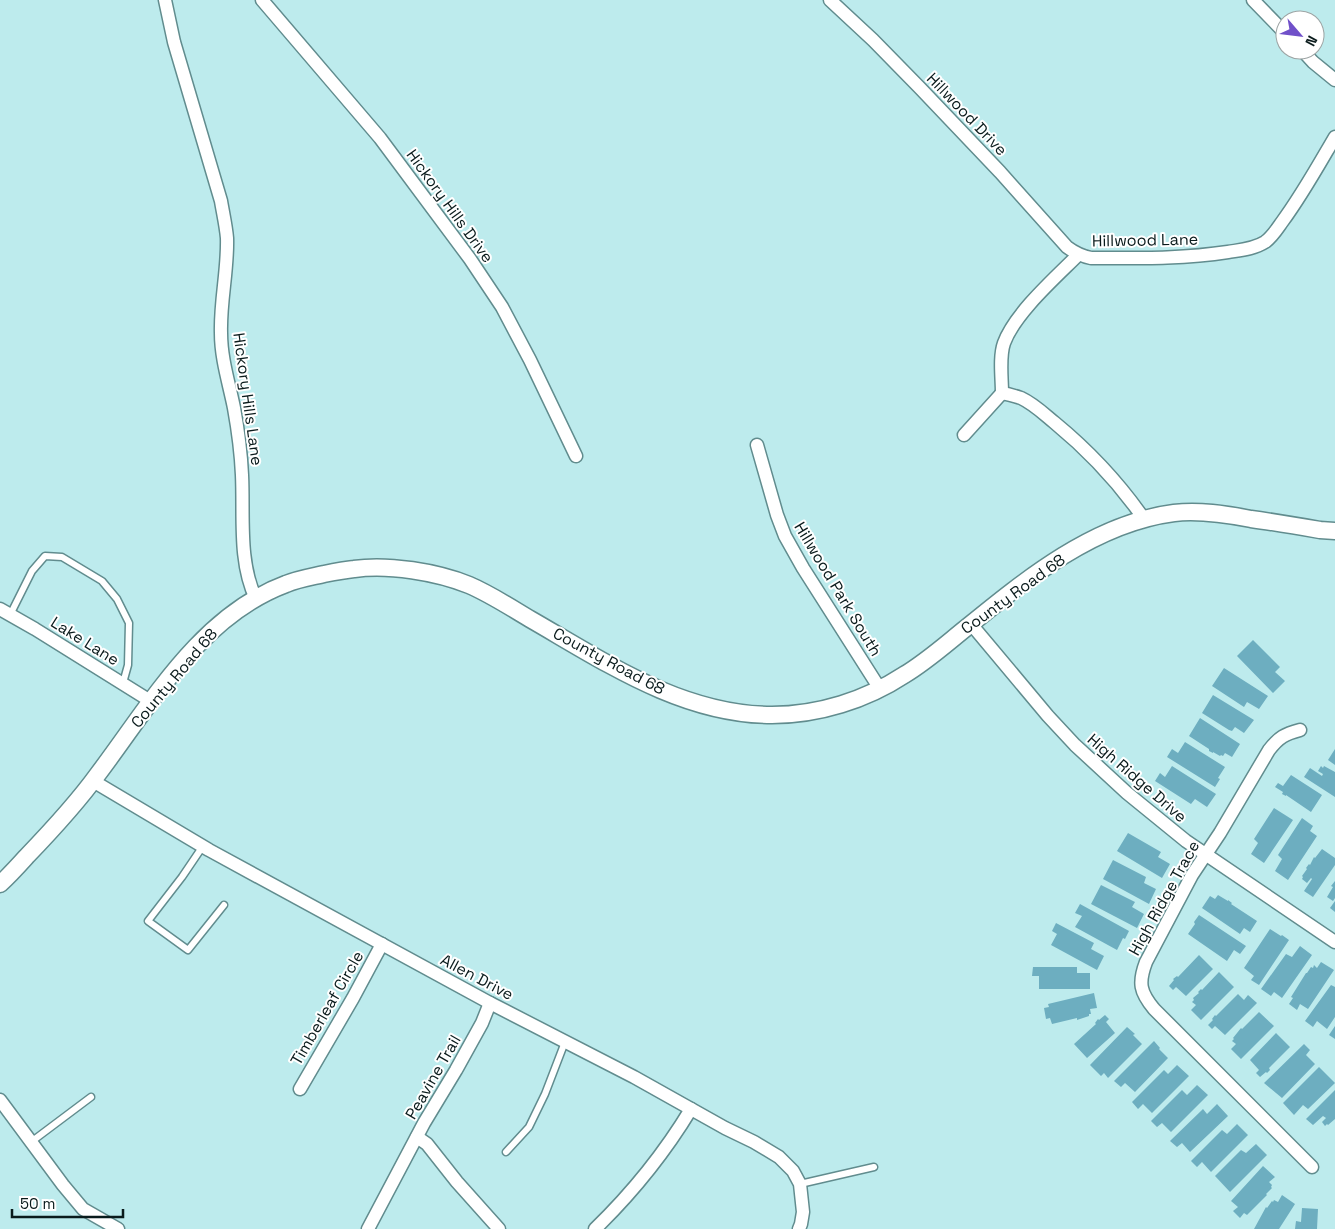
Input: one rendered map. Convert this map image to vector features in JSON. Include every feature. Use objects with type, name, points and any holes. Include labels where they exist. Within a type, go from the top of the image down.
[{"type":"street","name":"Hickory Hills Lane","points":[[164,0],[174,42],[221,201],[226,227],[227,240],[222,296],[222,357],[237,427],[242,475],[246,566],[256,599]]},
{"type":"street","name":"Hickory Hills Drive","points":[[262,0],[380,138],[470,259],[502,307],[530,360],[576,456]]},
{"type":"street","name":"Hillwood Drive","points":[[830,0],[920,88],[1068,247],[1078,255]]},
{"type":"street","points":[[1253,0],[1275,23]]},
{"type":"street","points":[[1311,60],[1335,80]]},
{"type":"street","name":"Hillwood Lane","points":[[1002,393],[1002,353],[1008,335],[1017,320],[1034,300],[1078,255],[1090,258],[1180,258],[1253,247],[1265,242],[1288,214],[1335,137]]},
{"type":"street","points":[[964,434],[1002,393],[1034,405],[1072,437],[1112,477],[1144,519]]},
{"type":"street","name":"Hillwood Park South","points":[[757,445],[776,515],[785,536],[803,568],[880,689]]},
{"type":"street","name":"County Road 68","points":[[0,884],[44,839],[93,781],[171,676],[218,624],[256,599],[284,584],[306,578],[356,568],[405,569],[458,581],[472,586],[505,604],[611,666],[676,696],[710,707],[772,715],[831,707],[856,700],[880,689],[906,675],[921,664],[1041,570],[1075,549],[1132,522],[1169,513],[1206,512],[1335,531]]},
{"type":"street","name":"Lake Lane","points":[[5,612],[152,702]]},
{"type":"street","name":"High Ridge Drive","points":[[971,624],[1048,716],[1075,745],[1127,793],[1186,841],[1335,942]]},
{"type":"street","name":"High Ridge Trace","points":[[1300,730],[1289,732],[1278,738],[1269,750],[1192,875],[1146,962],[1141,985],[1144,997],[1154,1009],[1312,1167]]},
{"type":"street","name":"Allen Drive","points":[[93,781],[203,846],[490,1003],[634,1078],[779,1157],[793,1171],[800,1184],[803,1212],[799,1229]]},
{"type":"street","name":"Timberleaf Circle","points":[[300,1089],[382,944]]},
{"type":"street","name":"Peavine Trail","points":[[490,1003],[482,1023],[417,1137],[427,1144],[457,1182],[499,1229]]},
{"type":"street","points":[[0,1100],[83,1209],[118,1229]]},
{"type":"street","points":[[595,1229],[652,1165],[691,1109]]},
{"type":"street","points":[[368,1229],[417,1137]]},
{"type":"lane","points":[[5,612],[32,571],[45,556],[62,557],[102,581],[117,599],[129,623],[128,665],[123,684]]},
{"type":"lane","points":[[203,846],[148,922],[188,950],[224,905]]},
{"type":"lane","points":[[506,1152],[530,1127],[565,1042]]},
{"type":"lane","points":[[31,1142],[91,1097]]},
{"type":"lane","points":[[800,1184],[874,1166]]},
{"type":"building","points":[[1253,640],[1280,667],[1275,672],[1285,681],[1273,693],[1237,656]]},
{"type":"building","points":[[1224,668],[1268,696],[1259,709],[1247,702],[1244,707],[1212,686]]},
{"type":"building","points":[[1213,695],[1254,720],[1244,733],[1235,727],[1232,731],[1229,730],[1202,713]]},
{"type":"building","points":[[1200,718],[1240,744],[1232,757],[1225,753],[1223,756],[1220,756],[1213,753],[1189,736]]},
{"type":"building","points":[[1185,742],[1225,767],[1215,787],[1167,757],[1172,749],[1178,753]]},
{"type":"building","points":[[1335,749],[1335,765],[1328,760]]},
{"type":"building","points":[[1172,766],[1216,794],[1207,807],[1195,799],[1191,804],[1155,781],[1160,773],[1165,777]]},
{"type":"building","points":[[1321,766],[1335,772],[1335,797],[1304,777],[1310,768],[1322,776],[1323,774],[1318,771]]},
{"type":"building","points":[[1291,775],[1322,795],[1311,812],[1282,794],[1283,792],[1275,787],[1278,783],[1283,786]]},
{"type":"building","points":[[1274,808],[1293,820],[1264,863],[1251,854],[1258,843],[1254,839]]},
{"type":"building","points":[[1302,818],[1313,826],[1310,831],[1317,836],[1288,880],[1275,871],[1282,859],[1278,855]]},
{"type":"building","points":[[1128,833],[1161,852],[1158,857],[1170,864],[1162,878],[1117,851]]},
{"type":"building","points":[[1322,849],[1335,858],[1335,865],[1313,897],[1304,891],[1312,879],[1307,883],[1302,879],[1302,876],[1314,857]]},
{"type":"building","points":[[1113,860],[1146,877],[1144,883],[1156,889],[1149,904],[1103,879]]},
{"type":"building","points":[[1335,881],[1335,898],[1333,901],[1327,897]]},
{"type":"building","points":[[1101,885],[1135,902],[1132,907],[1144,914],[1137,928],[1091,904]]},
{"type":"building","points":[[1218,895],[1257,921],[1250,932],[1244,928],[1240,934],[1202,908],[1210,896],[1215,899]]},
{"type":"building","points":[[1335,901],[1335,912],[1330,908]]},
{"type":"building","points":[[1080,904],[1129,931],[1117,950],[1075,927],[1082,916],[1075,913]]},
{"type":"building","points":[[1199,915],[1246,946],[1240,954],[1234,950],[1227,961],[1188,934]]},
{"type":"building","points":[[1056,923],[1094,943],[1091,949],[1104,956],[1097,970],[1051,945],[1057,934],[1052,931]]},
{"type":"building","points":[[1270,929],[1289,940],[1259,985],[1251,980],[1254,976],[1244,968]]},
{"type":"building","points":[[1300,946],[1312,955],[1282,998],[1274,992],[1271,996],[1261,989],[1286,954],[1292,957]]},
{"type":"building","points":[[1199,955],[1213,969],[1186,996],[1176,987],[1173,990],[1169,986],[1173,979],[1178,977]]},
{"type":"building","points":[[1321,962],[1334,970],[1308,1009],[1300,1004],[1297,1010],[1289,1004],[1293,998],[1291,997],[1311,967],[1313,968],[1314,965],[1317,968]]},
{"type":"building","points":[[1033,967],[1077,967],[1077,973],[1090,973],[1090,989],[1039,989],[1039,976],[1032,976]]},
{"type":"building","points":[[1219,972],[1234,987],[1201,1020],[1191,1010],[1196,1005],[1192,1002],[1193,998]]},
{"type":"building","points":[[1331,985],[1335,987],[1335,1017],[1327,1029],[1317,1021],[1313,1027],[1305,1021]]},
{"type":"building","points":[[1094,993],[1097,1008],[1090,1009],[1091,1014],[1089,1016],[1052,1024],[1050,1018],[1046,1019],[1044,1008],[1049,1007],[1048,1004]]},
{"type":"building","points":[[1238,994],[1244,1000],[1248,995],[1257,1003],[1225,1035],[1215,1026],[1212,1029],[1208,1025],[1212,1019]]},
{"type":"building","points":[[1259,1012],[1274,1026],[1241,1059],[1231,1049],[1236,1044],[1232,1041],[1233,1038]]},
{"type":"building","points":[[1105,1015],[1109,1019],[1106,1022],[1115,1033],[1087,1058],[1074,1044],[1096,1024],[1098,1019]]},
{"type":"building","points":[[1335,1026],[1335,1039],[1329,1035]]},
{"type":"building","points":[[1127,1027],[1142,1044],[1108,1078],[1104,1073],[1101,1076],[1090,1065]]},
{"type":"building","points":[[1276,1033],[1290,1047],[1269,1068],[1270,1070],[1267,1073],[1260,1077],[1256,1073],[1259,1070],[1250,1060]]},
{"type":"building","points":[[1154,1041],[1168,1058],[1135,1092],[1125,1083],[1121,1087],[1114,1081]]},
{"type":"building","points":[[1304,1044],[1310,1050],[1306,1055],[1315,1064],[1282,1098],[1264,1083]]},
{"type":"building","points":[[1177,1065],[1189,1076],[1152,1113],[1143,1104],[1138,1109],[1132,1102],[1164,1070],[1168,1074]]},
{"type":"building","points":[[1319,1067],[1335,1083],[1308,1109],[1303,1105],[1294,1115],[1283,1103]]},
{"type":"building","points":[[1197,1085],[1208,1095],[1171,1132],[1162,1123],[1157,1127],[1151,1121],[1182,1090],[1187,1095]]},
{"type":"building","points":[[1335,1090],[1335,1119],[1325,1126],[1322,1122],[1326,1118],[1323,1116],[1313,1125],[1306,1119]]},
{"type":"building","points":[[1217,1104],[1228,1116],[1190,1152],[1182,1143],[1177,1147],[1170,1141],[1203,1109],[1207,1114]]},
{"type":"building","points":[[1237,1124],[1248,1135],[1211,1172],[1202,1162],[1197,1167],[1191,1161],[1222,1130],[1227,1134]]},
{"type":"building","points":[[1256,1144],[1267,1155],[1230,1192],[1215,1176],[1241,1150],[1246,1153]]},
{"type":"building","points":[[1263,1166],[1275,1177],[1269,1182],[1272,1188],[1247,1215],[1244,1213],[1240,1218],[1233,1211],[1238,1207],[1231,1201]]},
{"type":"building","points":[[1282,1195],[1295,1204],[1279,1229],[1254,1229],[1266,1207],[1274,1200],[1278,1202]]},
{"type":"building","points":[[1302,1208],[1318,1209],[1317,1229],[1295,1229],[1296,1221],[1301,1222]]}]
